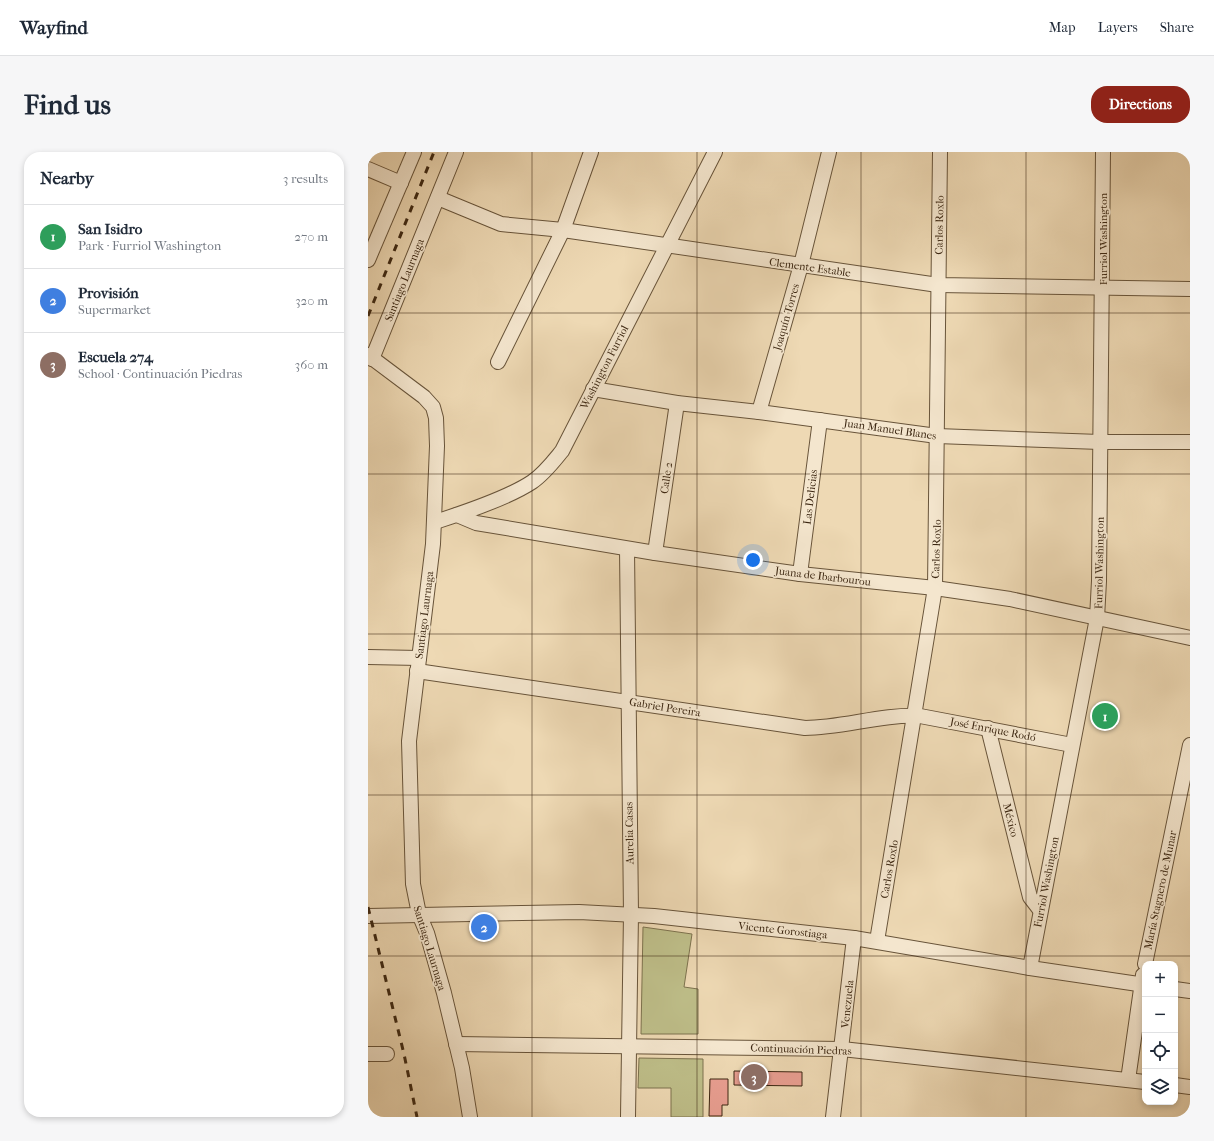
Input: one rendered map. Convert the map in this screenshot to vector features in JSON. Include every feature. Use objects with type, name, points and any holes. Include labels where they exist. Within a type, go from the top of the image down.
[{"type":"street","points":[[369,253],[414,152]]},
{"type":"street","name":"Santiago Laurnaga","points":[[456,152],[370,357],[424,398],[433,407],[436,418],[437,446],[435,522],[409,740],[413,884],[419,914],[427,933],[444,993],[456,1044],[470,1117]]},
{"type":"street","points":[[498,362],[563,230],[591,152]]},
{"type":"street","name":"Washington Furriol","points":[[435,522],[457,515],[514,492],[533,482],[548,468],[562,451],[715,152]]},
{"type":"street","name":"Joaquín Torres","points":[[758,412],[801,265],[829,152]]},
{"type":"street","name":"Carlos Roxlo","points":[[877,941],[895,837],[912,715],[935,588],[940,152]]},
{"type":"street","name":"Furriol Washington","points":[[1030,968],[1097,618],[1103,152]]},
{"type":"street","points":[[368,169],[401,183]]},
{"type":"street","name":"Clemente Estable","points":[[438,198],[501,224],[563,230],[938,285],[1190,289]]},
{"type":"street","name":"Juan Manuel Blanes","points":[[593,389],[677,403],[758,412],[937,436],[1100,442],[1190,442]]},
{"type":"street","name":"Calle 2","points":[[655,553],[677,403]]},
{"type":"street","name":"Las Delicias","points":[[800,574],[820,420]]},
{"type":"street","name":"Juana de Ibarbourou","points":[[457,515],[476,523],[627,549],[800,574],[935,588],[1010,599],[1190,638]]},
{"type":"street","name":"Aurelia Casas","points":[[627,549],[631,914],[628,1117]]},
{"type":"street","name":"Gabriel Pereira","points":[[368,657],[628,701],[805,728],[823,728],[912,715]]},
{"type":"street","name":"José Enrique Rodó","points":[[912,715],[988,728],[1072,745]]},
{"type":"street","name":"México","points":[[988,728],[1030,897],[1040,910]]},
{"type":"street","name":"María Stagnero de Munar","points":[[1146,961],[1190,745]]},
{"type":"street","name":"Vicente Gorostiaga","points":[[368,916],[579,912],[631,914],[877,941],[1030,968],[1142,984]]},
{"type":"street","name":"Venezuela","points":[[833,1117],[854,938]]},
{"type":"street","points":[[1178,989],[1190,990]]},
{"type":"street","name":"María Stagnero de Munar","points":[[1128,1080],[1142,990]]},
{"type":"street","name":"Continuación Piedras","points":[[456,1044],[842,1049],[1142,1082]]},
{"type":"street","points":[[368,1054],[387,1054]]},
{"type":"street","points":[[1178,1085],[1190,1087]]},
{"type":"green space","points":[[1095,705],[1118,711],[1116,726],[1093,721]]},
{"type":"green space","points":[[643,927],[692,934],[684,987],[698,989],[698,1034],[641,1034]]},
{"type":"green space","points":[[639,1058],[703,1059],[703,1117],[671,1117],[671,1088],[638,1088]]},
{"type":"building","points":[[734,1071],[802,1072],[802,1086],[734,1085]]},
{"type":"building","points":[[710,1079],[728,1079],[728,1105],[722,1105],[722,1116],[709,1116]]},
{"type":"railway","points":[[368,316],[434,152]]},
{"type":"railway","points":[[368,907],[404,1054],[417,1117]]},
{"type":"place","name":"San Isidro","points":[[1105,716]]},
{"type":"place","name":"Provisión","points":[[484,927]]},
{"type":"place","name":"Escuela 274","points":[[754,1077]]}]
